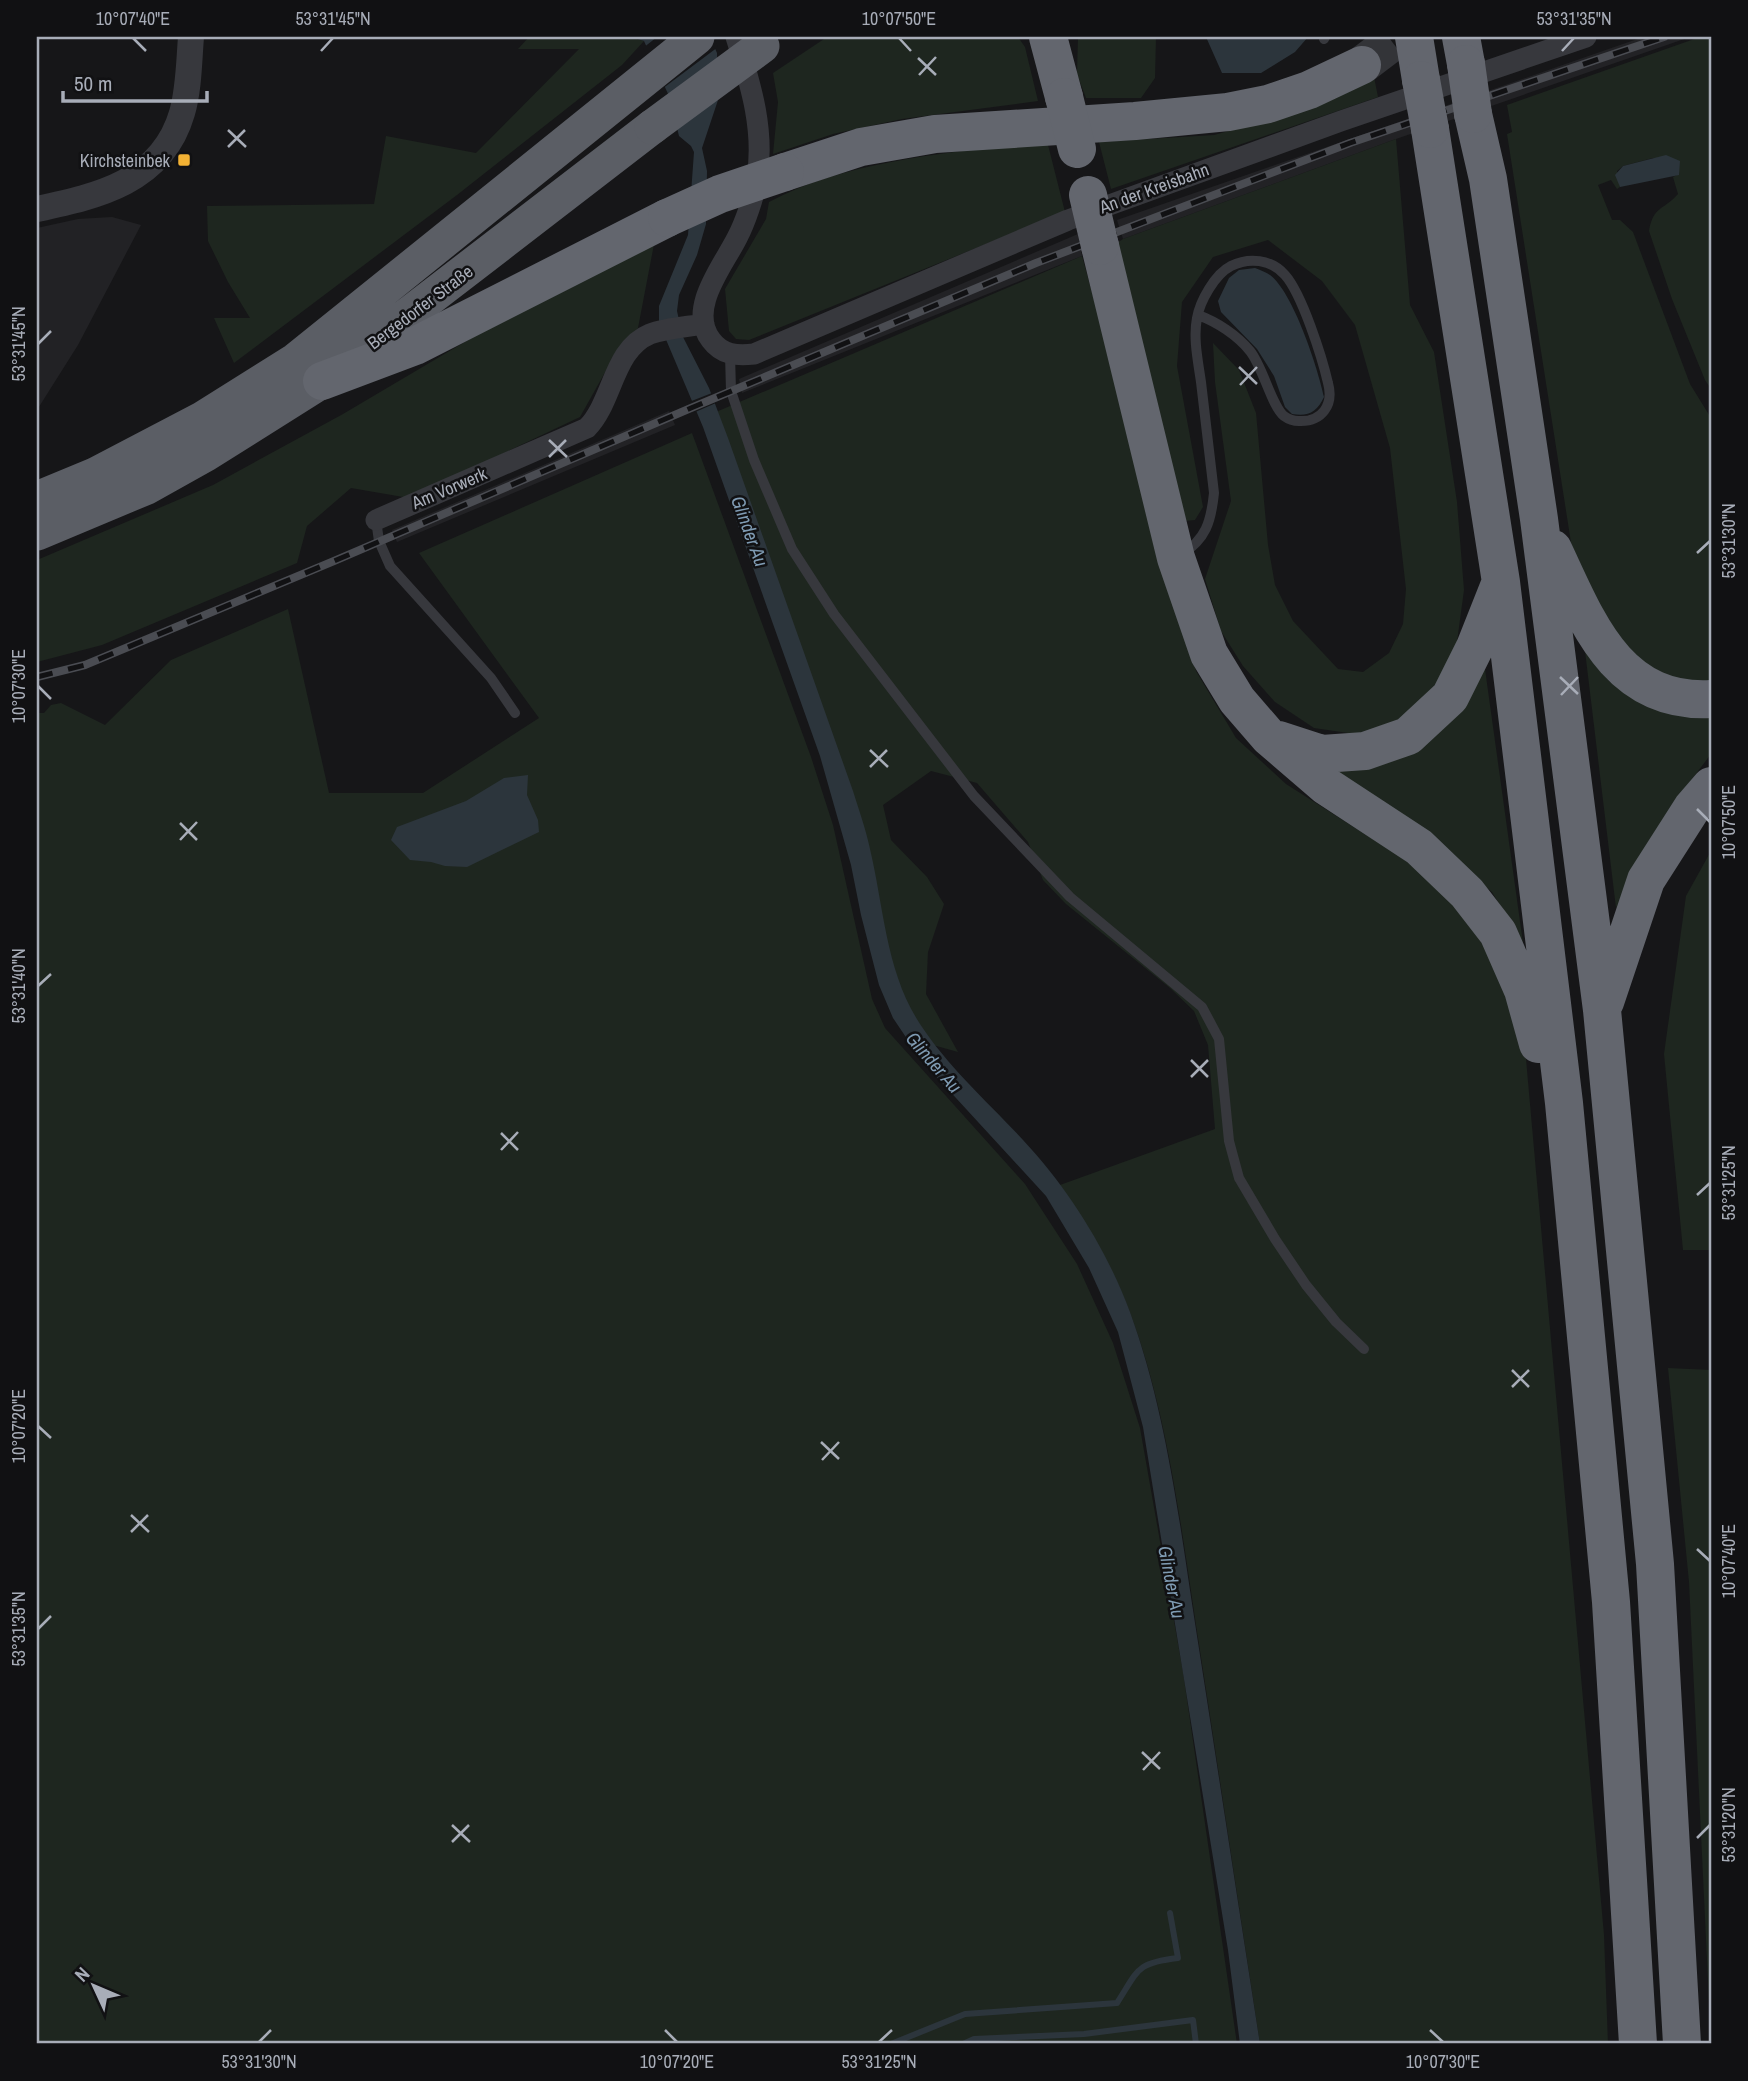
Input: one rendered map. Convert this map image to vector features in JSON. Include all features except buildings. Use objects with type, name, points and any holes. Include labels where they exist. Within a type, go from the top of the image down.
[{"type":"highway","name":"Bergedorfer Straße","points":[[37,499],[95,475],[202,419],[296,360],[697,37]]},
{"type":"highway","points":[[1414,37],[1501,582],[1564,1103],[1611,1602],[1638,2044]]},
{"type":"highway","points":[[1049,38],[1176,558],[1209,654],[1237,700],[1269,737],[1326,786],[1419,847],[1467,893],[1498,933],[1523,990],[1544,1066],[1564,1103]]},
{"type":"highway","name":"Bergedorfer Straße","points":[[37,533],[148,487],[322,381],[652,127],[758,40]]},
{"type":"highway","points":[[1464,51],[1488,178],[1539,519],[1602,1010],[1655,1564],[1682,2044]]},
{"type":"highway","points":[[322,381],[415,346],[667,218],[720,194],[860,147],[935,134],[1228,112],[1268,104],[1309,90],[1362,65]]},
{"type":"highway","points":[[1539,519],[1588,623],[1613,659],[1641,683],[1661,692],[1681,698],[1711,699]]},
{"type":"highway","points":[[1269,737],[1322,754],[1365,751],[1408,736],[1450,697],[1475,647],[1501,582]]},
{"type":"highway","points":[[1602,1010],[1646,880],[1692,807],[1711,786]]},
{"type":"street","points":[[37,209],[116,188],[138,176],[155,162],[182,116],[191,37]]},
{"type":"street","name":"An der Kreisbahn","points":[[730,355],[754,354],[1068,220],[1341,121],[1586,37]]},
{"type":"street","points":[[730,355],[717,347],[706,333],[693,326],[704,313],[709,290],[739,236],[757,179],[758,116],[752,89],[758,40]]},
{"type":"street","name":"Am Vorwerk","points":[[376,520],[587,428],[603,406],[627,353],[639,340],[659,332],[693,326]]},
{"type":"lane","points":[[1176,558],[1198,544],[1212,515],[1214,493],[1196,343],[1198,315],[1216,280],[1232,265],[1251,259],[1266,262],[1285,274],[1315,338],[1329,386],[1330,401],[1325,412],[1311,421],[1285,418],[1279,411],[1263,370],[1250,351],[1212,320],[1198,315]]},
{"type":"lane","points":[[730,355],[731,391],[754,460],[792,549],[834,614],[974,796],[1070,897],[1202,1007],[1219,1039],[1229,1141],[1240,1178],[1275,1239],[1306,1285],[1336,1322],[1364,1349]]},
{"type":"lane","name":"Am Vorwerk","points":[[376,520],[379,541],[390,566],[491,678],[515,713]]},
{"type":"shaded area","points":[[529,37],[631,37],[644,41],[622,65],[457,195],[234,363],[214,318],[250,318],[208,241],[207,206],[374,204],[386,136],[476,153],[579,49],[518,49]]},
{"type":"shaded area","points":[[827,37],[1018,37],[1025,47],[1038,101],[902,119],[833,134],[773,154],[778,102],[773,73]]},
{"type":"shaded area","points":[[1078,37],[1156,37],[1155,78],[1141,98],[1086,98],[1077,74]]},
{"type":"shaded area","points":[[1643,37],[1690,37],[1396,139],[1123,239],[1117,220]]},
{"type":"shaded area","points":[[1700,37],[1711,37],[1711,389],[1672,299],[1649,231],[1656,213],[1678,194],[1673,177],[1679,174],[1653,158],[1623,166],[1617,171],[1620,187],[1617,189],[1611,180],[1598,185],[1612,220],[1620,220],[1633,232],[1690,384],[1711,418],[1711,689],[1675,686],[1614,644],[1572,549],[1507,134],[1512,132],[1507,105]]},
{"type":"shaded area","points":[[1374,77],[1378,97],[1111,189],[1099,142],[1214,135],[1312,108]]},
{"type":"shaded area","points":[[1396,139],[1410,305],[1434,352],[1457,502],[1464,590],[1457,642],[1434,690],[1396,725],[1355,734],[1314,728],[1275,702],[1243,666],[1221,631],[1205,579],[1231,501],[1215,382],[1213,343],[1239,370],[1256,413],[1268,545],[1275,585],[1293,621],[1338,669],[1363,672],[1389,653],[1403,624],[1406,589],[1390,448],[1355,325],[1322,281],[1268,240],[1213,257],[1182,302],[1177,366],[1203,507],[1195,520],[1184,521],[1114,245],[1123,239]]},
{"type":"shaded area","points":[[1047,141],[1065,212],[749,340],[736,339],[729,331],[725,289],[766,219],[769,202],[801,187],[869,167],[941,154]]},
{"type":"shaded area","points":[[112,217],[141,225],[78,345],[37,410],[37,228],[78,219]]},
{"type":"shaded area","points":[[1078,234],[1082,256],[742,393],[739,379]]},
{"type":"shaded area","points":[[655,239],[638,328],[608,367],[580,417],[409,498],[351,488],[307,526],[297,563],[102,645],[37,662],[37,560],[213,485],[343,414],[517,311]]},
{"type":"shaded area","points":[[1082,256],[1196,671],[1236,738],[1286,784],[1404,859],[1451,900],[1500,968],[1526,1059],[1604,1935],[1608,2044],[1260,2044],[1174,1481],[1155,1393],[1129,1310],[1115,1277],[1060,1185],[1215,1129],[1208,1045],[1194,1011],[1170,988],[1066,904],[1043,880],[1028,842],[977,783],[931,771],[883,805],[891,840],[927,877],[944,904],[928,952],[926,994],[958,1052],[933,1045],[900,1003],[872,880],[716,412]]},
{"type":"shaded area","points":[[669,411],[675,425],[397,542],[392,530]]},
{"type":"shaded area","points":[[692,433],[811,757],[833,825],[872,999],[885,1028],[1025,1184],[1077,1264],[1113,1343],[1140,1428],[1183,1672],[1237,2044],[37,2044],[37,713],[44,713],[51,705],[61,703],[105,725],[171,660],[288,609],[329,793],[423,793],[539,718],[419,553]]},
{"type":"shaded area","points":[[1585,651],[1610,682],[1639,700],[1711,713],[1711,754],[1680,795],[1647,848],[1616,908]]},
{"type":"shaded area","points":[[1485,669],[1523,943],[1492,892],[1453,859],[1317,766],[1365,768]]},
{"type":"shaded area","points":[[1711,851],[1711,1250],[1683,1250],[1664,1054],[1686,896]]},
{"type":"shaded area","points":[[1668,1368],[1711,1370],[1711,2044],[1689,1582]]},
{"type":"water","name":"Glinder Au","points":[[631,37],[710,37],[717,53],[718,100],[702,148],[707,171],[706,224],[697,255],[679,295],[677,311],[683,337],[709,388],[728,438],[853,791],[868,842],[900,983],[909,1004],[931,1040],[1040,1159],[1071,1199],[1098,1243],[1121,1289],[1142,1350],[1162,1426],[1177,1505],[1260,2044],[1240,2044],[1228,1950],[1143,1427],[1118,1332],[1089,1268],[1046,1196],[922,1061],[893,1018],[879,985],[851,865],[820,756],[703,427],[659,323],[659,306],[688,235],[694,152],[679,136],[669,96],[644,41]]},
{"type":"water","points":[[1206,37],[1308,37],[1295,52],[1261,73],[1222,73]]},
{"type":"water","points":[[1666,155],[1680,161],[1679,175],[1620,187],[1615,175],[1623,166]]},
{"type":"water","points":[[1255,268],[1268,274],[1279,284],[1296,313],[1310,350],[1324,397],[1315,410],[1307,414],[1292,414],[1285,407],[1274,376],[1257,349],[1221,312],[1218,301],[1229,278],[1239,270]]},
{"type":"water","points":[[528,775],[527,795],[538,820],[539,832],[467,867],[410,860],[391,840],[397,827],[466,801],[504,778]]},
{"type":"pier","points":[[657,37],[714,37],[718,47],[662,89],[643,48]]},
{"type":"pier","points":[[712,393],[716,403],[693,413],[689,402]]},
{"type":"waterway","points":[[891,2044],[965,2014],[1117,2003],[1135,1975],[1146,1965],[1178,1958],[1170,1913]]},
{"type":"waterway","points":[[963,2044],[974,2039],[1084,2034],[1193,2020],[1196,2044]]},
{"type":"tunnel","points":[[1362,65],[1399,37]]},
{"type":"railway","points":[[37,677],[85,665],[1036,263],[1350,143],[1664,37]]},
{"type":"place","name":"Kirchsteinbek","points":[[184,160]]}]
